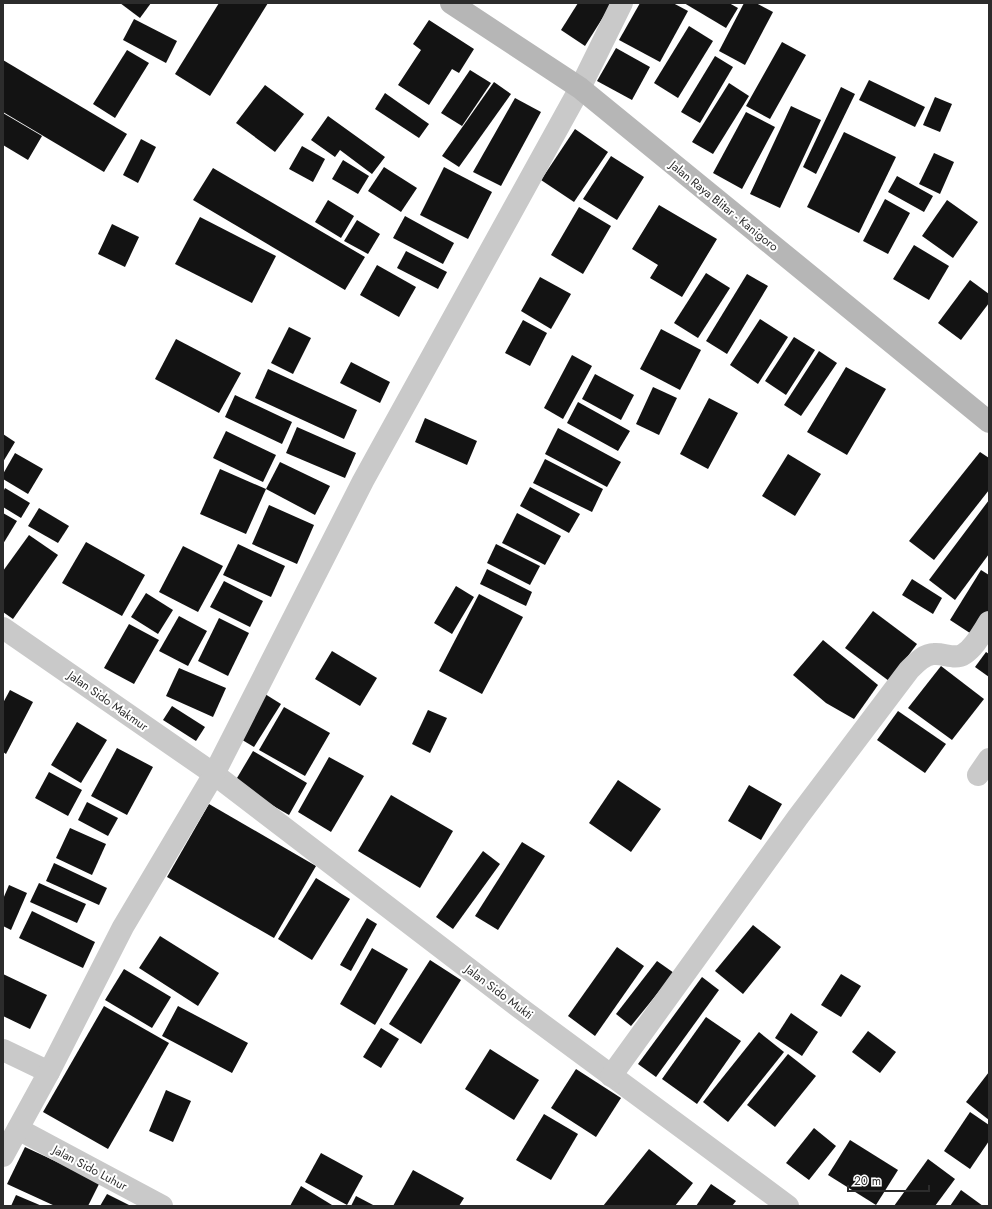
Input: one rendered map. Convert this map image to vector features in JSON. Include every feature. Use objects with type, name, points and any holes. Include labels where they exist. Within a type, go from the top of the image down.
[{"type":"main road","name":"Jalan Raya Blitar - Kanigoro","points":[[450,3],[580,88],[989,422]]},
{"type":"street","points":[[3,1156],[49,1072],[123,927],[214,774],[363,481],[580,88],[622,3]]},
{"type":"street","points":[[611,1076],[798,817],[909,670],[920,659],[933,653],[951,657],[963,655],[971,649],[989,622]]},
{"type":"street","name":"Jalan Sido Makmur","points":[[3,628],[214,774]]},
{"type":"street","name":"Jalan Sido Mukti","points":[[214,774],[611,1076],[788,1206]]},
{"type":"street","points":[[3,1050],[49,1072]]},
{"type":"street","name":"Jalan Sido Luhur","points":[[18,1129],[162,1206]]},
{"type":"building","points":[[120,3],[151,3],[140,18]]},
{"type":"building","points":[[219,3],[268,3],[210,96],[175,74]]},
{"type":"building","points":[[578,3],[612,3],[585,46],[561,30]]},
{"type":"building","points":[[640,3],[673,3],[688,11],[660,62],[619,40]]},
{"type":"building","points":[[684,3],[729,3],[738,8],[726,28]]},
{"type":"building","points":[[744,3],[756,3],[773,12],[745,65],[719,51]]},
{"type":"building","points":[[134,19],[177,41],[166,63],[123,40]]},
{"type":"building","points":[[429,20],[474,49],[459,73],[452,69],[429,105],[398,85],[421,50],[413,44]]},
{"type":"building","points":[[689,26],[713,41],[678,98],[654,83]]},
{"type":"building","points":[[782,42],[806,55],[770,119],[746,106]]},
{"type":"building","points":[[616,48],[650,67],[632,100],[597,81]]},
{"type":"building","points":[[127,50],[149,63],[115,118],[93,104]]},
{"type":"building","points":[[715,56],[733,67],[700,123],[681,112]]},
{"type":"building","points":[[3,60],[127,134],[104,172],[3,112]]},
{"type":"building","points":[[470,70],[491,83],[462,126],[441,113]]},
{"type":"building","points":[[869,80],[925,107],[915,127],[859,100]]},
{"type":"building","points":[[494,82],[511,94],[459,167],[442,156]]},
{"type":"building","points":[[729,83],[749,96],[713,154],[692,142]]},
{"type":"building","points":[[265,85],[304,114],[275,152],[236,123]]},
{"type":"building","points":[[841,87],[855,94],[816,174],[803,167]]},
{"type":"building","points":[[385,93],[429,124],[419,138],[375,109]]},
{"type":"building","points":[[935,97],[952,104],[940,132],[923,125]]},
{"type":"building","points":[[515,98],[541,112],[501,186],[473,172]]},
{"type":"building","points":[[791,106],[821,120],[780,208],[750,194]]},
{"type":"building","points":[[746,112],[775,127],[742,189],[713,173]]},
{"type":"building","points":[[3,113],[42,136],[28,160],[3,145]]},
{"type":"building","points":[[328,116],[385,157],[372,174],[340,150],[335,157],[311,140]]},
{"type":"building","points":[[575,129],[608,152],[574,202],[541,180]]},
{"type":"building","points":[[844,132],[896,157],[859,233],[807,207]]},
{"type":"building","points":[[141,139],[156,147],[138,183],[123,175]]},
{"type":"building","points":[[302,146],[325,159],[313,182],[289,169]]},
{"type":"building","points":[[934,153],[954,162],[940,194],[919,184]]},
{"type":"building","points":[[611,156],[644,177],[617,220],[583,199]]},
{"type":"building","points":[[343,160],[369,176],[358,194],[332,179]]},
{"type":"building","points":[[384,167],[417,188],[401,212],[368,191]]},
{"type":"building","points":[[444,167],[492,192],[468,239],[420,215]]},
{"type":"building","points":[[213,168],[365,257],[345,290],[193,200]]},
{"type":"building","points":[[897,176],[933,196],[924,212],[888,192]]},
{"type":"building","points":[[885,199],[910,213],[888,254],[863,241]]},
{"type":"building","points":[[328,200],[354,216],[341,238],[315,222]]},
{"type":"building","points":[[947,200],[978,222],[953,258],[922,236]]},
{"type":"building","points":[[659,205],[717,239],[682,297],[650,278],[658,265],[632,249]]},
{"type":"building","points":[[579,207],[611,226],[583,274],[551,255]]},
{"type":"building","points":[[405,216],[454,243],[443,264],[393,238]]},
{"type":"building","points":[[200,217],[276,256],[252,303],[175,264]]},
{"type":"building","points":[[357,220],[380,234],[368,254],[344,241]]},
{"type":"building","points":[[112,224],[139,237],[125,267],[98,254]]},
{"type":"building","points":[[914,245],[949,266],[929,300],[893,279]]},
{"type":"building","points":[[406,251],[447,272],[438,289],[397,268]]},
{"type":"building","points":[[377,265],[416,287],[399,317],[360,295]]},
{"type":"building","points":[[706,273],[730,288],[698,338],[674,323]]},
{"type":"building","points":[[747,274],[768,286],[727,354],[706,341]]},
{"type":"building","points":[[540,277],[571,294],[551,329],[521,311]]},
{"type":"building","points":[[970,280],[989,294],[989,303],[961,340],[938,323]]},
{"type":"building","points":[[760,319],[788,337],[758,384],[730,365]]},
{"type":"building","points":[[523,320],[547,333],[530,366],[505,353]]},
{"type":"building","points":[[289,327],[311,338],[293,374],[271,363]]},
{"type":"building","points":[[661,329],[701,350],[680,390],[640,369]]},
{"type":"building","points":[[794,337],[815,350],[786,395],[765,381]]},
{"type":"building","points":[[176,339],[241,373],[219,413],[155,379]]},
{"type":"building","points":[[819,351],[837,363],[801,416],[784,405]]},
{"type":"building","points":[[572,355],[592,366],[563,419],[544,408]]},
{"type":"building","points":[[351,362],[390,382],[380,403],[340,383]]},
{"type":"building","points":[[846,367],[886,389],[847,455],[807,432]]},
{"type":"building","points":[[268,369],[357,410],[344,439],[255,398]]},
{"type":"building","points":[[595,374],[634,395],[621,420],[582,399]]},
{"type":"building","points":[[653,387],[677,398],[659,435],[636,424]]},
{"type":"building","points":[[235,395],[292,422],[282,444],[225,417]]},
{"type":"building","points":[[709,398],[738,413],[708,469],[680,454]]},
{"type":"building","points":[[578,402],[630,431],[618,451],[567,423]]},
{"type":"building","points":[[425,418],[477,441],[467,465],[415,442]]},
{"type":"building","points":[[297,427],[356,453],[345,478],[286,453]]},
{"type":"building","points":[[558,428],[621,462],[607,487],[545,454]]},
{"type":"building","points":[[226,431],[276,455],[263,482],[213,458]]},
{"type":"building","points":[[3,434],[15,442],[3,462]]},
{"type":"building","points":[[980,452],[989,458],[989,490],[934,560],[909,541]]},
{"type":"building","points":[[15,453],[43,469],[28,494],[3,479],[3,474]]},
{"type":"building","points":[[788,454],[821,474],[795,516],[762,496]]},
{"type":"building","points":[[545,459],[603,489],[592,512],[533,483]]},
{"type":"building","points":[[280,462],[330,486],[315,515],[266,489]]},
{"type":"building","points":[[220,469],[266,489],[246,534],[200,514]]},
{"type":"building","points":[[530,487],[580,514],[569,533],[520,506]]},
{"type":"building","points":[[5,488],[30,503],[21,518],[3,507],[3,492]]},
{"type":"building","points":[[989,500],[989,554],[955,600],[929,580]]},
{"type":"building","points":[[269,505],[314,525],[297,564],[252,544]]},
{"type":"building","points":[[39,508],[69,526],[58,543],[28,526]]},
{"type":"building","points":[[3,513],[17,521],[3,544]]},
{"type":"building","points":[[517,513],[561,536],[545,565],[502,543]]},
{"type":"building","points":[[29,535],[58,555],[13,619],[3,612],[3,571]]},
{"type":"building","points":[[86,542],[145,575],[122,616],[62,583]]},
{"type":"building","points":[[238,544],[285,566],[271,597],[223,575]]},
{"type":"building","points":[[496,544],[540,566],[530,585],[487,563]]},
{"type":"building","points":[[183,546],[223,566],[198,612],[159,592]]},
{"type":"building","points":[[487,569],[532,592],[526,606],[480,584]]},
{"type":"building","points":[[981,570],[989,575],[989,611],[973,635],[950,620]]},
{"type":"building","points":[[912,579],[942,598],[933,614],[902,595]]},
{"type":"building","points":[[224,581],[263,601],[250,627],[210,607]]},
{"type":"building","points":[[456,586],[474,597],[452,634],[434,623]]},
{"type":"building","points":[[146,593],[173,610],[158,634],[131,617]]},
{"type":"building","points":[[479,594],[523,617],[482,694],[439,671]]},
{"type":"building","points":[[873,611],[917,644],[889,681],[845,648]]},
{"type":"building","points":[[179,616],[207,631],[188,666],[159,651]]},
{"type":"building","points":[[219,618],[249,633],[228,676],[198,661]]},
{"type":"building","points":[[129,624],[159,640],[134,684],[104,668]]},
{"type":"building","points":[[823,640],[878,685],[854,719],[826,703],[793,675]]},
{"type":"building","points":[[332,651],[377,678],[360,706],[315,679]]},
{"type":"building","points":[[986,652],[989,654],[989,677],[975,667]]},
{"type":"building","points":[[941,666],[984,699],[952,740],[908,708]]},
{"type":"building","points":[[179,668],[226,688],[213,717],[166,696]]},
{"type":"building","points":[[10,690],[33,702],[6,754],[3,752],[3,703]]},
{"type":"building","points":[[265,694],[281,704],[254,747],[239,738]]},
{"type":"building","points":[[172,706],[205,727],[196,741],[163,720]]},
{"type":"building","points":[[284,707],[330,733],[305,776],[259,750]]},
{"type":"building","points":[[428,710],[447,718],[430,753],[412,744]]},
{"type":"building","points":[[898,711],[946,744],[925,773],[877,740]]},
{"type":"building","points":[[77,722],[107,740],[81,783],[51,765]]},
{"type":"building","points":[[117,748],[153,767],[127,815],[91,796]]},
{"type":"building","points":[[253,751],[307,783],[289,815],[234,783]]},
{"type":"building","points":[[329,757],[364,776],[331,832],[298,812]]},
{"type":"building","points":[[49,772],[82,790],[68,816],[35,798]]},
{"type":"building","points":[[618,780],[661,809],[631,852],[589,823]]},
{"type":"building","points":[[749,785],[782,804],[761,840],[728,821]]},
{"type":"building","points":[[391,795],[453,831],[420,888],[358,851]]},
{"type":"building","points":[[87,802],[118,818],[108,836],[78,820]]},
{"type":"building","points":[[209,804],[316,866],[274,938],[167,877]]},
{"type":"building","points":[[70,828],[106,844],[92,875],[56,858]]},
{"type":"building","points":[[522,842],[545,856],[498,930],[475,916]]},
{"type":"building","points":[[483,851],[500,864],[453,929],[436,917]]},
{"type":"building","points":[[54,863],[107,888],[99,905],[46,881]]},
{"type":"building","points":[[316,878],[350,899],[312,960],[278,939]]},
{"type":"building","points":[[39,883],[86,904],[77,923],[30,902]]},
{"type":"building","points":[[9,885],[27,893],[11,930],[3,926],[3,899]]},
{"type":"building","points":[[32,911],[95,942],[83,968],[19,938]]},
{"type":"building","points":[[367,918],[377,924],[351,971],[340,965]]},
{"type":"building","points":[[753,925],[781,947],[743,994],[715,971]]},
{"type":"building","points":[[160,936],[219,973],[198,1006],[139,968]]},
{"type":"building","points":[[617,947],[644,966],[595,1036],[568,1016]]},
{"type":"building","points":[[372,948],[408,969],[375,1025],[340,1004]]},
{"type":"building","points":[[430,960],[461,980],[421,1044],[389,1024]]},
{"type":"building","points":[[657,961],[674,973],[631,1026],[616,1014]]},
{"type":"building","points":[[124,969],[171,997],[152,1028],[105,1000]]},
{"type":"building","points":[[3,974],[47,995],[30,1029],[3,1016]]},
{"type":"building","points":[[841,974],[861,986],[841,1017],[821,1005]]},
{"type":"building","points":[[702,977],[719,990],[656,1077],[638,1064]]},
{"type":"building","points":[[104,1006],[169,1043],[108,1149],[43,1112]]},
{"type":"building","points":[[178,1006],[248,1043],[232,1073],[162,1036]]},
{"type":"building","points":[[791,1013],[818,1032],[802,1056],[775,1038]]},
{"type":"building","points":[[706,1017],[741,1041],[697,1104],[662,1079]]},
{"type":"building","points":[[381,1028],[399,1039],[381,1068],[363,1057]]},
{"type":"building","points":[[868,1031],[896,1052],[880,1073],[852,1052]]},
{"type":"building","points":[[759,1032],[784,1052],[728,1122],[703,1102]]},
{"type":"building","points":[[490,1049],[539,1080],[514,1120],[465,1089]]},
{"type":"building","points":[[788,1054],[816,1076],[775,1127],[747,1105]]},
{"type":"building","points":[[576,1069],[621,1098],[596,1137],[551,1108]]},
{"type":"building","points":[[989,1072],[989,1120],[966,1102]]},
{"type":"building","points":[[166,1090],[191,1101],[173,1142],[149,1131]]},
{"type":"building","points":[[970,1112],[989,1125],[989,1141],[970,1169],[944,1151]]},
{"type":"building","points":[[544,1114],[578,1134],[551,1180],[516,1160]]},
{"type":"building","points":[[814,1128],[836,1146],[809,1180],[786,1163]]},
{"type":"building","points":[[850,1140],[898,1170],[876,1205],[828,1175]]},
{"type":"building","points":[[25,1147],[100,1182],[88,1206],[55,1206],[7,1184]]},
{"type":"building","points":[[649,1149],[693,1183],[675,1206],[603,1206]]},
{"type":"building","points":[[321,1153],[363,1176],[347,1205],[305,1182]]},
{"type":"building","points":[[928,1159],[955,1179],[935,1206],[894,1206]]},
{"type":"building","points":[[413,1170],[464,1198],[459,1206],[393,1206]]},
{"type":"building","points":[[711,1184],[736,1201],[732,1206],[696,1206]]},
{"type":"building","points":[[301,1186],[332,1205],[332,1206],[290,1206]]},
{"type":"building","points":[[961,1190],[983,1206],[950,1206]]},
{"type":"building","points":[[107,1194],[131,1206],[100,1206]]},
{"type":"building","points":[[16,1195],[42,1206],[11,1206]]},
{"type":"building","points":[[356,1196],[375,1206],[351,1206]]}]
